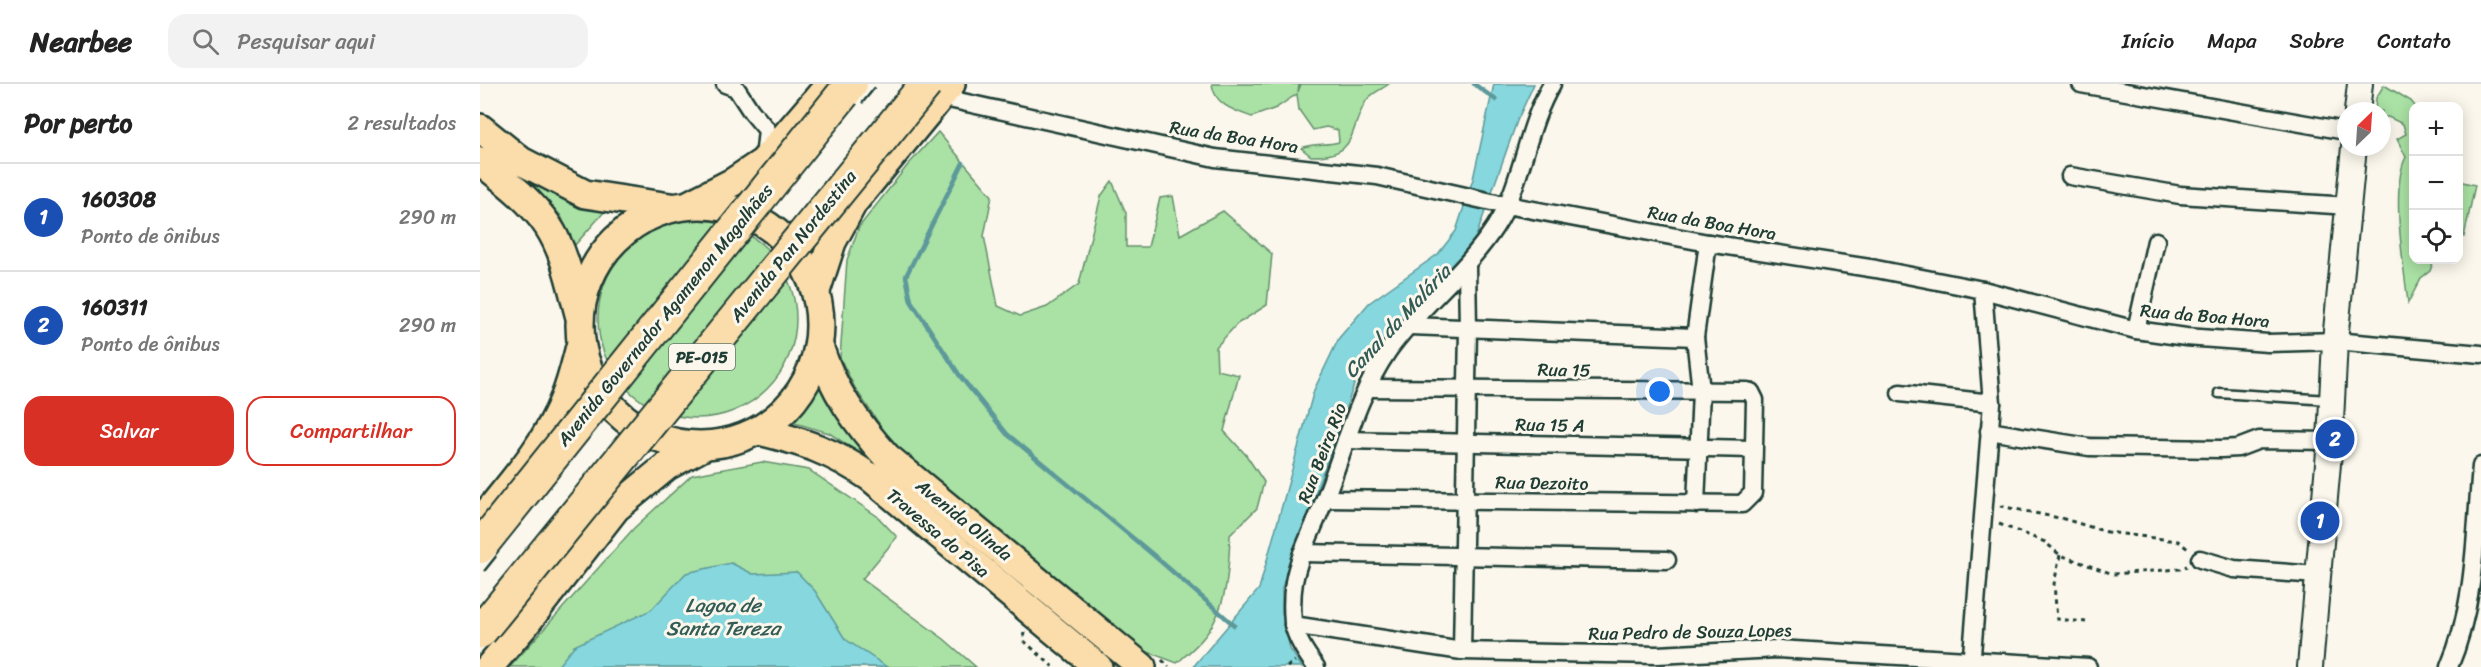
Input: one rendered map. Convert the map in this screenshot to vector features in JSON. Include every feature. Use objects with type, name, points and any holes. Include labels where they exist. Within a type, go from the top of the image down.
[{"type":"highway","name":"Avenida Pan Nordestina","points":[[480,632],[939,88]]},
{"type":"highway","name":"Avenida Governador Agamenon Magalhães","points":[[487,548],[850,98]]},
{"type":"main road","points":[[579,315],[589,278],[609,246],[638,221],[681,206],[733,182],[763,162],[830,84]]},
{"type":"main road","points":[[2358,102],[2360,84]]},
{"type":"main road","name":"Avenida Pan Nordestina","points":[[816,291],[832,242],[853,203],[939,88]]},
{"type":"main road","points":[[480,128],[521,161],[585,194],[681,206],[712,205],[735,210],[764,224],[794,249],[807,269],[820,309],[819,346],[814,367],[805,386],[792,404],[756,439],[733,441],[667,466],[616,508],[489,667]]},
{"type":"main road","points":[[2310,667],[2353,156]]},
{"type":"main road","points":[[480,161],[519,193],[547,225],[566,264],[579,315],[581,344],[587,368],[598,390],[620,415],[655,437],[710,451]]},
{"type":"main road","name":"Avenida Governador Agamenon Magalhães","points":[[480,522],[536,450],[551,424],[565,398],[581,344]]},
{"type":"main road","name":"Avenida Olinda","points":[[819,346],[826,368],[841,399],[856,422],[887,457],[1142,667]]},
{"type":"main road","name":"Travessa do Pisa","points":[[756,439],[800,441],[843,458],[1098,667]]},
{"type":"street","points":[[725,84],[736,88],[750,111],[767,130],[763,162]]},
{"type":"street","name":"Rua Beira Rio","points":[[1316,667],[1305,652],[1293,625],[1294,583],[1302,553],[1325,500],[1346,440],[1368,388],[1388,351],[1467,265],[1495,227],[1540,105],[1552,84]]},
{"type":"street","points":[[2081,84],[2337,130]]},
{"type":"street","name":"Rua da Boa Hora","points":[[939,88],[1215,158],[1377,176],[1502,204],[1708,243],[1876,269],[1983,290],[2136,330],[2186,337],[2268,343],[2336,342],[2481,354]]},
{"type":"street","points":[[2070,176],[2180,195],[2349,206]]},
{"type":"street","points":[[2136,330],[2156,241]]},
{"type":"street","points":[[1696,504],[1701,391],[1695,337],[1708,243]]},
{"type":"street","points":[[1462,651],[1468,328],[1467,265]]},
{"type":"street","points":[[1971,664],[1992,403],[1983,290]]},
{"type":"street","points":[[1410,326],[1695,337]]},
{"type":"street","name":"Rua 15","points":[[1368,388],[1747,391],[1751,392],[1755,400],[1753,449]]},
{"type":"street","points":[[1900,393],[1992,403]]},
{"type":"street","points":[[1989,431],[2045,441],[2099,447],[2221,449],[2238,448],[2259,440],[2330,441]]},
{"type":"street","name":"Rua 15 A","points":[[1346,440],[1753,449]]},
{"type":"street","name":"Rua Dezoito","points":[[1325,500],[1742,504],[1753,493],[1753,449]]},
{"type":"street","points":[[2448,667],[2464,621],[2472,579],[2481,466]]},
{"type":"street","points":[[1302,553],[1667,560]]},
{"type":"street","points":[[2200,559],[2234,569],[2318,575]]},
{"type":"street","name":"Rua Pedro de Souza Lopes","points":[[1293,625],[1462,651],[1657,655],[1777,649],[1971,664],[2088,667]]},
{"type":"lane","points":[[850,98],[871,84]]},
{"type":"lane","points":[[751,231],[766,213]]},
{"type":"lane","points":[[779,243],[787,234]]},
{"type":"lane","points":[[2219,393],[2333,400]]},
{"type":"lane","points":[[603,414],[618,396]]},
{"type":"lane","points":[[625,433],[640,415]]},
{"type":"lane","points":[[480,568],[487,548]]},
{"type":"path","points":[[710,451],[756,439]]},
{"type":"path","points":[[1983,511],[2064,519],[2108,532],[2178,541],[2200,559],[2180,569],[2113,574],[2060,555],[2045,542],[1983,511]]},
{"type":"path","points":[[2060,555],[2054,584],[2057,619],[2086,622]]},
{"type":"green space","points":[[1212,84],[1299,84],[1298,92],[1301,84],[1389,84],[1368,98],[1344,147],[1326,155],[1311,156],[1301,148],[1339,142],[1338,130],[1326,127],[1313,130],[1299,110],[1297,94],[1276,108],[1252,117],[1221,102]]},
{"type":"green space","points":[[2384,85],[2412,102],[2409,102],[2409,264],[2433,264],[2430,271],[2421,278],[2408,303],[2399,228],[2399,187],[2401,170],[2406,157],[2397,139],[2406,134],[2403,124],[2391,118],[2391,102],[2376,102]]},
{"type":"green space","points":[[938,132],[992,196],[984,236],[998,306],[1020,316],[1047,307],[1079,284],[1101,196],[1112,181],[1126,213],[1126,247],[1148,247],[1160,198],[1173,196],[1180,235],[1223,211],[1272,254],[1267,305],[1237,324],[1216,347],[1217,370],[1239,375],[1224,431],[1246,455],[1264,482],[1257,508],[1230,535],[1225,589],[1218,614],[1204,637],[1177,663],[1132,646],[1085,600],[1009,540],[890,440],[855,388],[840,358],[847,260],[859,227],[907,166]]},
{"type":"green space","points":[[480,133],[606,210],[574,246],[561,216],[544,198],[480,148]]},
{"type":"green space","points":[[2463,182],[2475,185],[2463,237]]},
{"type":"green space","points":[[687,220],[707,220],[735,227],[760,242],[774,256],[789,281],[796,309],[796,329],[789,357],[774,382],[760,396],[726,414],[707,418],[687,418],[659,411],[634,396],[620,382],[602,348],[598,329],[598,309],[605,281],[620,256],[634,242],[668,224]]},
{"type":"green space","points":[[824,379],[833,407],[869,459],[829,433],[788,421],[810,400]]},
{"type":"green space","points":[[762,462],[809,470],[877,516],[897,537],[862,579],[944,639],[976,667],[510,667],[634,528],[692,475]]},
{"type":"water","name":"Canal da Malária","points":[[1494,84],[1534,84],[1517,121],[1472,248],[1379,347],[1356,379],[1282,588],[1282,613],[1290,649],[1302,667],[1193,667],[1259,589],[1314,390],[1339,338],[1369,303],[1438,254],[1456,231],[1473,179]]},
{"type":"water","name":"Lagoa de Santa Tereza","points":[[731,563],[753,574],[797,572],[815,591],[845,639],[887,667],[557,667],[574,646],[651,610],[686,573]]},
{"type":"waterway","points":[[1474,84],[1496,100]]},
{"type":"waterway","points":[[963,163],[906,276],[911,301],[960,376],[1007,434],[1234,625]]},
{"type":"place","name":"160311","points":[[2335,439]]},
{"type":"place","name":"160308","points":[[2320,521]]}]
